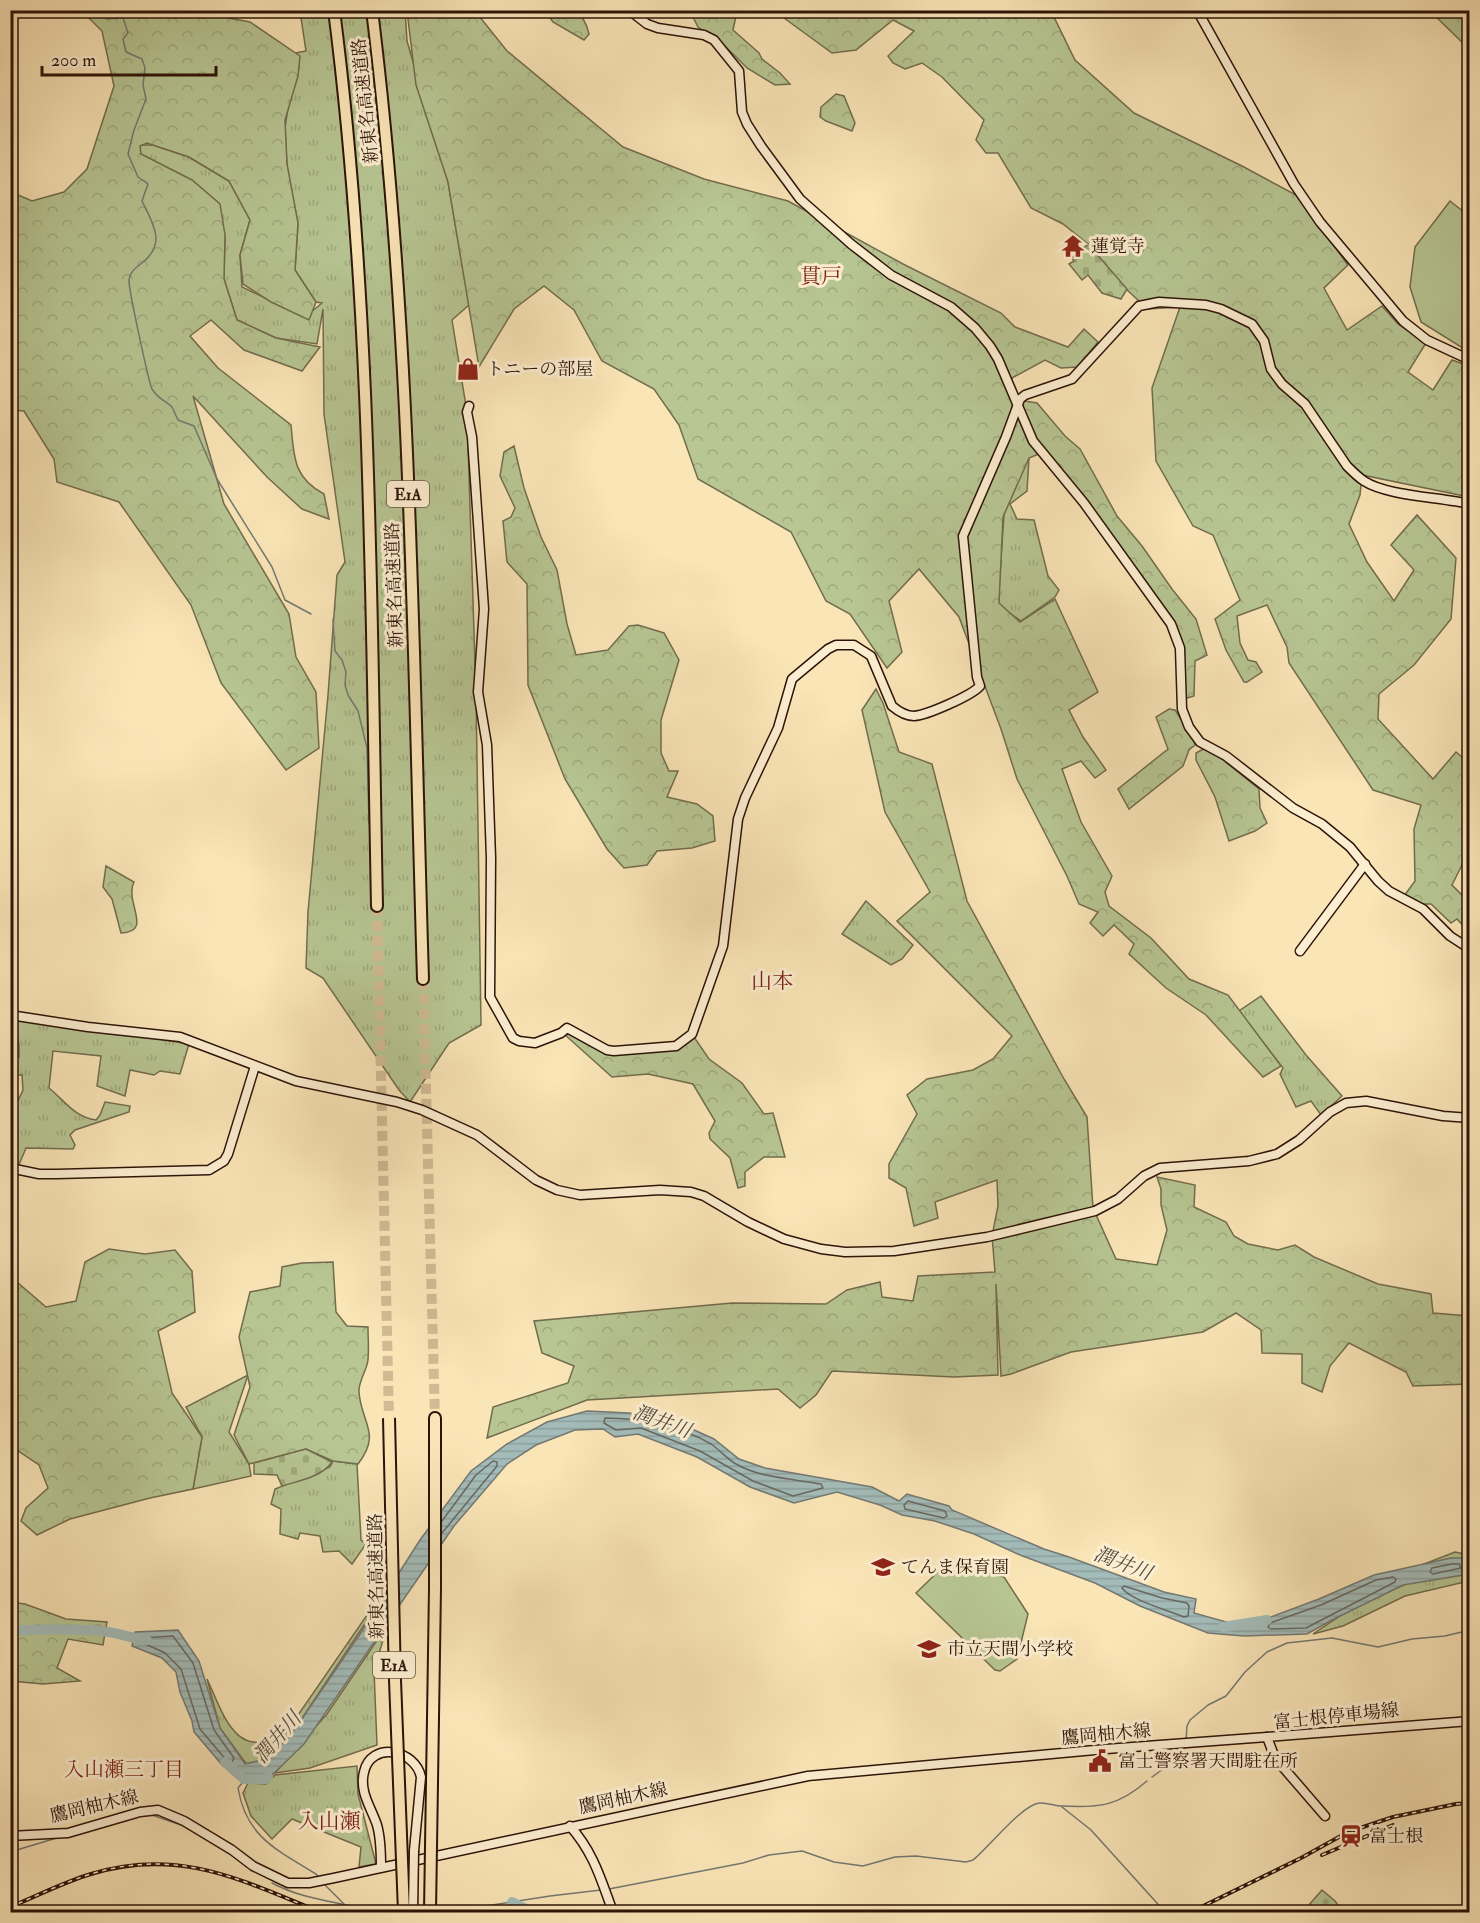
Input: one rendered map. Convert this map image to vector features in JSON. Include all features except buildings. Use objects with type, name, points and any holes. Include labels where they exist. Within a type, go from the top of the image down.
[{"type":"highway","name":"新東名高速道路","points":[[334,10],[352,176],[362,323],[377,906]]},
{"type":"highway","name":"新東名高速道路","points":[[372,10],[390,176],[402,367],[410,543],[423,979]]},
{"type":"highway","name":"新東名高速道路","points":[[388,1418],[404,1912]]},
{"type":"highway","name":"E1A","points":[[430,1912],[435,1418]]},
{"type":"street","points":[[629,10],[637,19],[658,28],[704,35],[714,40],[739,71],[742,112],[747,124],[800,199],[851,244],[891,275],[951,307],[975,328],[998,359],[1033,441],[1084,503],[1171,624],[1180,648],[1182,710],[1200,742],[1237,764],[1293,808],[1323,824],[1350,847],[1389,891],[1423,909],[1450,936],[1470,949]]},
{"type":"street","points":[[1197,10],[1294,184],[1320,222],[1403,321],[1427,340],[1470,360]]},
{"type":"street","points":[[469,406],[484,609],[478,692],[487,745],[491,858],[490,997],[513,1038],[519,1041],[535,1043],[561,1033],[567,1028],[607,1050],[614,1051],[676,1046],[692,1034],[723,946],[738,819],[745,798],[778,728],[792,679],[828,649],[836,645],[854,645],[871,656],[892,706],[911,716],[967,696],[980,686],[977,677],[963,536],[1020,399],[1024,395],[1072,379],[1140,306],[1159,302],[1206,305],[1221,309],[1252,324],[1264,341],[1271,369],[1282,384],[1305,404],[1347,466],[1365,482],[1383,489],[1470,504]]},
{"type":"street","points":[[1300,951],[1365,864]]},
{"type":"street","points":[[10,1015],[88,1027],[174,1035],[296,1081],[397,1102],[422,1110],[477,1135],[536,1180],[566,1193],[592,1195],[660,1190],[691,1192],[704,1196],[748,1222],[784,1239],[821,1249],[845,1252],[894,1251],[976,1239],[1095,1211],[1118,1199],[1144,1176],[1160,1168],[1249,1161],[1277,1154],[1299,1140],[1330,1112],[1346,1103],[1366,1101],[1443,1116],[1470,1118]]},
{"type":"street","points":[[10,1168],[39,1174],[209,1170],[224,1161],[228,1154],[255,1066]]},
{"type":"street","name":"富士根停車場線","points":[[1325,1816],[1275,1758],[1267,1737],[1470,1721]]},
{"type":"street","name":"鷹岡柚木線","points":[[10,1836],[68,1833],[140,1812],[158,1810],[184,1821],[232,1850],[253,1866],[288,1884],[309,1883],[570,1826],[825,1774],[1267,1737]]},
{"type":"street","points":[[381,1867],[379,1834],[362,1781],[364,1769],[369,1761],[385,1752],[410,1758],[419,1768],[421,1777],[414,1851],[413,1912]]},
{"type":"street","points":[[570,1826],[594,1858],[613,1912]]},
{"type":"green space","points":[[785,10],[1051,11],[1075,60],[1134,113],[1296,195],[1348,265],[1324,288],[1347,330],[1382,306],[1398,324],[1426,343],[1408,372],[1433,390],[1452,360],[1469,366],[1469,497],[1362,475],[1360,495],[1349,524],[1367,562],[1394,601],[1414,570],[1391,545],[1417,515],[1456,558],[1451,619],[1414,665],[1379,694],[1378,719],[1433,779],[1456,752],[1469,763],[1469,859],[1464,861],[1452,885],[1469,902],[1469,932],[1457,919],[1451,923],[1431,904],[1420,904],[1404,896],[1415,881],[1414,829],[1421,805],[1373,790],[1289,663],[1287,647],[1267,605],[1237,616],[1240,643],[1248,660],[1256,662],[1262,672],[1244,682],[1226,650],[1215,619],[1240,600],[1213,535],[1193,526],[1156,461],[1152,388],[1180,307],[1148,309],[1127,290],[1088,244],[1063,224],[1031,208],[998,153],[986,153],[976,140],[984,120],[942,77],[922,63],[905,69],[893,63],[888,56],[914,31],[893,20],[856,50],[832,53],[784,18]]},
{"type":"green space","points":[[82,11],[190,11],[250,22],[300,56],[298,76],[285,120],[287,164],[298,223],[295,270],[316,302],[309,320],[271,302],[243,284],[240,255],[250,220],[229,181],[189,157],[147,143],[140,146],[141,154],[192,180],[220,204],[225,235],[224,279],[237,320],[276,338],[320,347],[302,371],[244,350],[211,320],[190,336],[218,368],[291,425],[297,465],[306,481],[324,494],[329,519],[302,509],[267,477],[193,396],[224,504],[289,614],[296,657],[316,692],[319,748],[286,770],[221,683],[191,605],[119,502],[57,482],[54,459],[24,411],[11,410],[11,192],[32,201],[64,192],[87,169],[114,86],[102,31]]},
{"type":"green space","points":[[300,11],[405,11],[407,41],[448,182],[469,305],[452,320],[467,412],[476,695],[481,1025],[449,1043],[410,1102],[399,1090],[323,978],[306,968],[308,912],[337,575],[345,562],[324,414],[323,309],[317,344],[276,338],[237,320],[224,279],[225,235],[140,154],[140,145],[153,145],[189,157],[229,181],[250,220],[240,255],[242,287],[305,317],[322,303],[316,302],[295,270],[298,224],[287,167],[285,128],[296,53],[306,51]]},
{"type":"green space","points":[[407,11],[475,11],[507,51],[623,147],[704,179],[788,201],[903,264],[1001,313],[1015,327],[1068,347],[1084,329],[1098,342],[1077,367],[1061,368],[1045,360],[1012,378],[1013,402],[1010,417],[1025,401],[1037,403],[1065,436],[1080,449],[1117,516],[1196,619],[1207,655],[1195,661],[1194,696],[1184,699],[1182,640],[1141,578],[1046,451],[1029,458],[1003,517],[999,603],[1020,622],[1055,599],[1098,692],[1069,710],[1083,737],[1106,770],[1095,778],[1081,761],[1062,769],[1081,822],[1112,876],[1105,892],[1109,906],[1151,938],[1189,979],[1228,995],[1281,1066],[1263,1077],[1206,1015],[1166,988],[1129,954],[1134,944],[1114,925],[1103,936],[1090,923],[1098,912],[1079,904],[1017,779],[959,617],[919,569],[889,601],[902,652],[887,668],[850,614],[826,601],[791,532],[698,479],[679,425],[654,389],[602,361],[574,310],[544,286],[514,309],[479,367],[448,182],[416,85]]},
{"type":"green space","points":[[545,11],[573,11],[583,18],[589,34],[584,40],[553,22]]},
{"type":"green space","points":[[690,11],[737,11],[733,30],[790,84],[775,85],[747,68],[722,43],[698,27]]},
{"type":"green space","points":[[1469,11],[1469,49],[1431,12]]},
{"type":"green space","points":[[836,94],[844,96],[855,123],[852,131],[820,117],[821,107]]},
{"type":"green space","points":[[1450,201],[1469,216],[1469,347],[1461,347],[1421,322],[1410,287],[1415,247]]},
{"type":"green space","points":[[1088,244],[1127,289],[1121,299],[1102,293],[1088,275],[1082,280],[1069,264],[1074,261],[1072,258]]},
{"type":"green space","points":[[514,446],[524,488],[541,537],[557,570],[567,624],[576,655],[608,650],[629,626],[638,625],[664,633],[679,660],[661,720],[661,753],[669,771],[678,771],[667,797],[697,804],[713,816],[715,841],[692,848],[657,851],[647,865],[624,868],[607,849],[565,779],[528,685],[527,584],[507,562],[503,521],[511,517],[515,508],[500,476],[504,452]]},
{"type":"green space","points":[[1029,458],[1027,491],[1010,504],[1017,519],[1034,520],[1048,576],[1059,590],[1055,597],[1021,621],[998,605],[1004,515],[1010,493]]},
{"type":"green space","points":[[876,689],[899,752],[932,764],[967,901],[1087,1117],[1093,1208],[1116,1259],[1157,1265],[1167,1230],[1157,1177],[1195,1185],[1194,1207],[1226,1222],[1234,1236],[1248,1244],[1278,1250],[1295,1245],[1314,1257],[1378,1284],[1431,1294],[1433,1313],[1469,1316],[1469,1384],[1413,1386],[1406,1372],[1349,1343],[1330,1366],[1322,1392],[1302,1383],[1302,1354],[1262,1353],[1261,1330],[1236,1313],[1203,1332],[1071,1352],[1001,1376],[996,1284],[998,1375],[954,1377],[832,1371],[816,1395],[800,1408],[778,1389],[587,1400],[487,1438],[493,1407],[568,1383],[574,1366],[542,1353],[534,1321],[732,1303],[826,1304],[847,1290],[880,1282],[882,1297],[913,1301],[918,1276],[995,1272],[992,1236],[998,1206],[997,1180],[935,1202],[938,1218],[914,1226],[906,1188],[889,1178],[889,1164],[917,1114],[907,1095],[927,1079],[973,1070],[993,1059],[1012,1036],[897,921],[930,892],[885,812],[862,710]]},
{"type":"green space","points":[[1169,709],[1175,710],[1194,739],[1195,745],[1189,750],[1183,766],[1129,809],[1118,789],[1168,749],[1156,717]]},
{"type":"green space","points":[[1207,747],[1259,789],[1260,808],[1267,823],[1255,831],[1229,841],[1215,797],[1196,760],[1196,753]]},
{"type":"green space","points":[[106,866],[134,882],[132,898],[137,922],[136,927],[131,931],[121,933],[112,899],[103,887]]},
{"type":"green space","points":[[866,901],[913,945],[902,959],[891,965],[842,934]]},
{"type":"green space","points":[[1261,996],[1306,1055],[1342,1096],[1321,1115],[1311,1101],[1296,1107],[1280,1074],[1283,1068],[1239,1011]]},
{"type":"green space","points":[[14,1015],[189,1044],[180,1074],[160,1071],[154,1075],[130,1070],[125,1096],[97,1086],[101,1056],[53,1051],[49,1088],[70,1108],[82,1116],[96,1120],[105,1102],[130,1106],[129,1112],[75,1130],[70,1135],[75,1145],[73,1149],[26,1148],[18,1167],[11,1166],[11,1115],[23,1090],[22,1075],[17,1075],[11,1080],[11,1051],[19,1057]]},
{"type":"green space","points":[[571,1030],[614,1051],[676,1046],[692,1034],[709,1059],[742,1083],[764,1114],[773,1113],[785,1157],[764,1157],[745,1172],[745,1186],[738,1188],[730,1158],[710,1139],[709,1133],[715,1121],[693,1084],[648,1074],[612,1077],[564,1034]]},
{"type":"green space","points":[[109,1249],[145,1254],[175,1250],[192,1271],[195,1312],[158,1331],[172,1393],[202,1437],[193,1489],[70,1519],[37,1535],[21,1521],[26,1508],[48,1488],[39,1465],[11,1446],[11,1277],[46,1307],[76,1301],[85,1262]]},
{"type":"green space","points":[[333,1262],[336,1312],[347,1326],[368,1327],[368,1360],[359,1388],[368,1428],[369,1444],[358,1464],[333,1461],[306,1449],[249,1464],[234,1435],[250,1387],[239,1337],[250,1292],[280,1286],[282,1267],[302,1263]]},
{"type":"green space","points":[[248,1375],[229,1432],[249,1464],[251,1476],[193,1489],[202,1437],[186,1407]]},
{"type":"green space","points":[[306,1449],[332,1462],[316,1475],[282,1486],[277,1475],[254,1474],[254,1463]]},
{"type":"green space","points":[[333,1461],[357,1464],[361,1540],[366,1544],[352,1564],[339,1551],[323,1552],[320,1536],[300,1533],[298,1539],[280,1534],[281,1509],[271,1504],[275,1489],[330,1467]]},
{"type":"green space","points":[[382,1543],[384,1595],[291,1735],[266,1759],[247,1765],[220,1728],[207,1679],[226,1720],[243,1738],[254,1742],[268,1741],[285,1734],[374,1605],[374,1547]]},
{"type":"green space","points":[[1455,1552],[1469,1555],[1469,1581],[1405,1596],[1343,1626],[1313,1634],[1349,1610],[1406,1584],[1416,1567]]},
{"type":"green space","points":[[947,1563],[1004,1577],[1028,1614],[1017,1659],[1000,1671],[995,1670],[916,1593]]},
{"type":"green space","points":[[10,1602],[25,1604],[66,1619],[107,1622],[103,1645],[68,1639],[57,1668],[80,1681],[43,1684],[11,1681]]},
{"type":"green space","points":[[382,1633],[384,1637],[374,1670],[377,1745],[310,1768],[275,1773],[327,1714]]},
{"type":"green space","points":[[357,1766],[358,1794],[376,1864],[359,1867],[361,1847],[292,1819],[272,1839],[251,1816],[243,1793],[248,1783],[266,1784],[275,1775]]},
{"type":"green space","points":[[1322,1890],[1335,1901],[1343,1912],[1313,1912],[1308,1906]]},
{"type":"water","points":[[587,1411],[629,1413],[683,1425],[714,1439],[739,1459],[765,1468],[872,1487],[899,1501],[907,1494],[949,1506],[952,1510],[1044,1549],[1164,1592],[1196,1599],[1194,1613],[1244,1627],[1319,1599],[1374,1575],[1451,1558],[1469,1558],[1469,1574],[1403,1585],[1307,1634],[1244,1636],[1208,1633],[1140,1606],[1095,1583],[1020,1555],[974,1534],[935,1521],[902,1515],[880,1505],[837,1492],[794,1503],[750,1487],[697,1457],[638,1434],[615,1437],[603,1429],[575,1430],[536,1445],[507,1464],[454,1526],[304,1744],[265,1782],[223,1766],[194,1732],[180,1692],[176,1672],[162,1658],[132,1646],[135,1632],[178,1630],[199,1661],[220,1728],[245,1764],[266,1759],[291,1735],[360,1634],[420,1540],[471,1471],[507,1444],[547,1422]]},
{"type":"waterway","points":[[93,10],[106,19],[123,18],[128,33],[123,39],[126,52],[142,59],[145,68],[143,85],[146,99],[128,154],[138,177],[148,184],[142,201],[156,233],[156,241],[150,256],[133,270],[129,280],[152,389],[172,407],[178,420],[194,426],[217,479],[272,567],[285,600],[311,614]]},
{"type":"waterway","points":[[333,619],[335,651],[342,660],[346,672],[345,685],[358,711],[367,748],[369,823]]},
{"type":"waterway","name":"潤井川","points":[[1223,1627],[1267,1620]]},
{"type":"waterway","name":"潤井川","points":[[10,1631],[89,1630],[147,1640]]},
{"type":"waterway","points":[[1186,1740],[1190,1720],[1208,1705],[1226,1696],[1245,1672],[1267,1652],[1287,1643],[1332,1638],[1378,1647],[1470,1630]]},
{"type":"waterway","points":[[1152,1777],[1178,1758],[1186,1745]]},
{"type":"waterway","name":"潤井川","points":[[225,1762],[244,1779],[266,1779],[268,1777]]},
{"type":"waterway","points":[[244,1779],[238,1788],[242,1805],[256,1830],[276,1849],[319,1878]]},
{"type":"waterway","points":[[609,1889],[743,1863],[769,1855],[802,1851],[834,1862],[863,1866],[895,1857],[916,1856],[966,1862],[973,1860],[1015,1819],[1032,1806],[1039,1803],[1075,1807],[1108,1804],[1127,1796],[1147,1781]]},
{"type":"waterway","points":[[1062,1807],[1091,1830],[1165,1912]]},
{"type":"waterway","points":[[152,1815],[184,1826]]},
{"type":"waterway","points":[[193,1831],[205,1839]]},
{"type":"waterway","points":[[10,1852],[60,1837]]},
{"type":"waterway","points":[[272,1883],[297,1894],[374,1912]]},
{"type":"waterway","points":[[324,1884],[344,1904]]},
{"type":"waterway","points":[[447,1912],[601,1890]]},
{"type":"waterway","points":[[512,1902],[532,1912]]},
{"type":"tunnel","points":[[377,906],[389,1418]]},
{"type":"tunnel","points":[[423,979],[435,1418]]},
{"type":"railway","points":[[1191,1912],[1301,1858],[1348,1832],[1393,1817],[1470,1803]]},
{"type":"railway","points":[[1322,1855],[1393,1825]]},
{"type":"railway","points":[[10,1907],[91,1874],[123,1867],[153,1864],[209,1871],[236,1879],[320,1912]]},
{"type":"place","name":"蓮覚寺","points":[[1073,246]]},
{"type":"place","name":"トニーの部屋","points":[[468,369]]},
{"type":"place","name":"てんま保育園","points":[[883,1567]]},
{"type":"place","name":"市立天間小学校","points":[[929,1649]]},
{"type":"place","name":"富士警察署天間駐在所","points":[[1100,1761]]},
{"type":"place","name":"富士根","points":[[1351,1836]]},
{"type":"district","name":"貫戸","points":[[821,276]]},
{"type":"district","name":"山本","points":[[772,981]]},
{"type":"district","name":"入山瀬三丁目","points":[[124,1769]]},
{"type":"district","name":"入山瀬","points":[[329,1821]]}]
